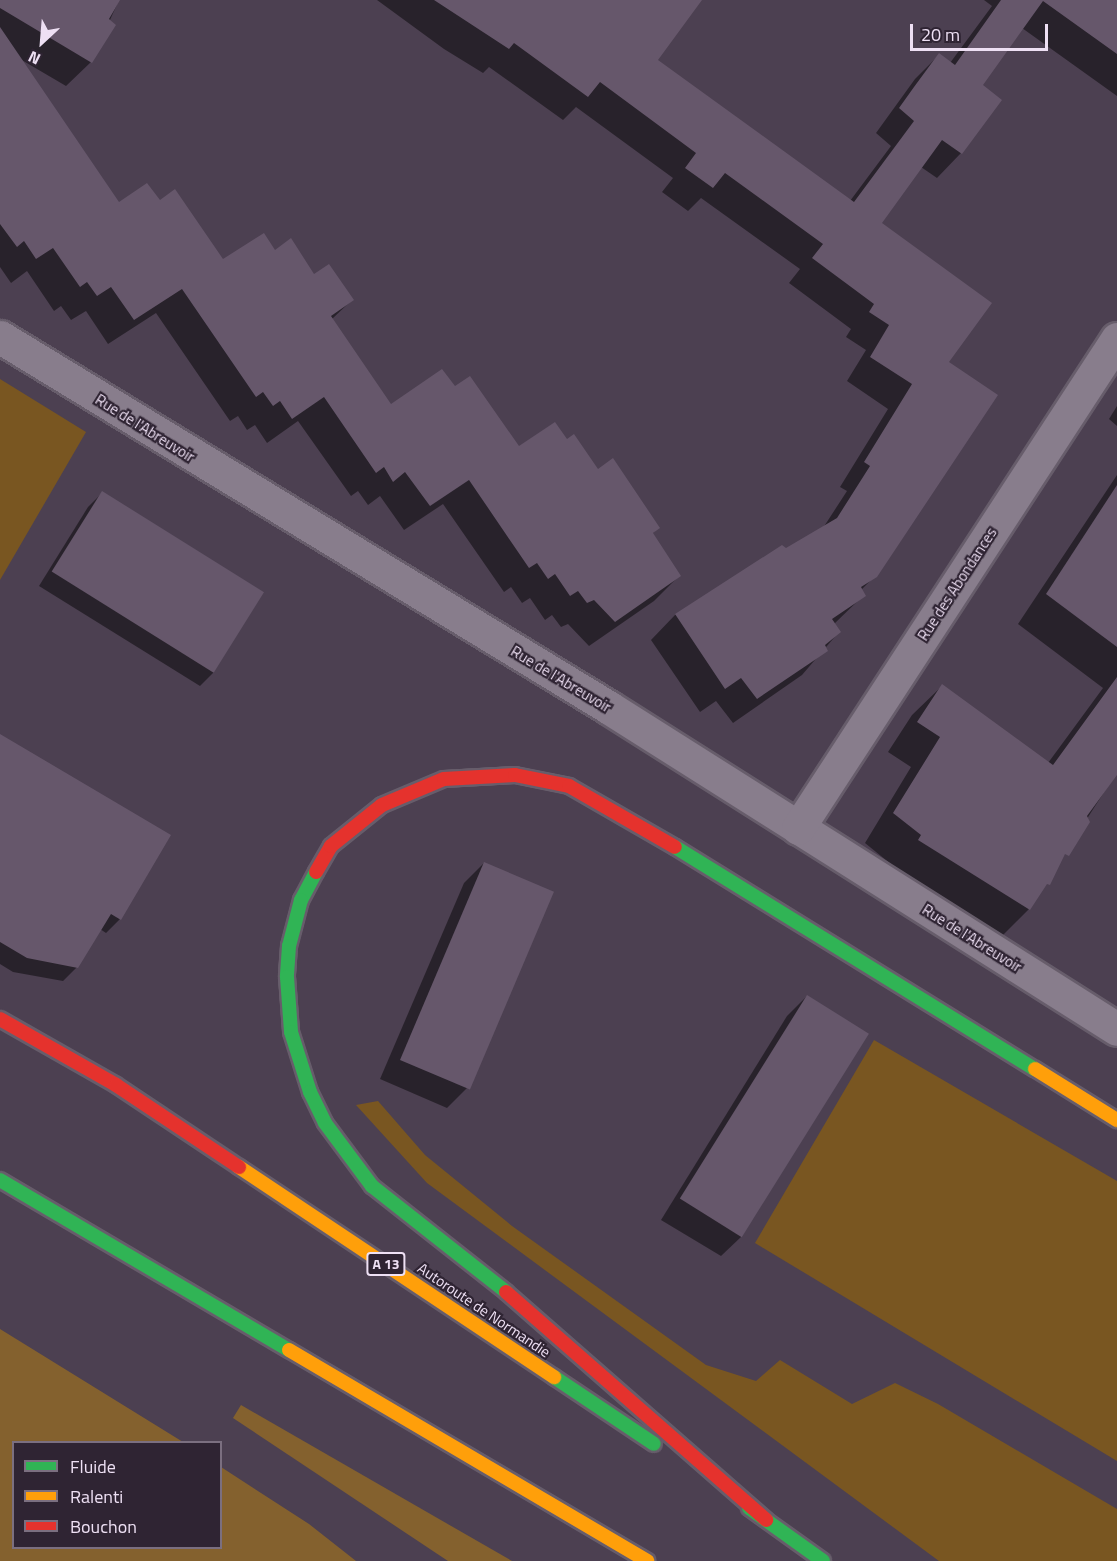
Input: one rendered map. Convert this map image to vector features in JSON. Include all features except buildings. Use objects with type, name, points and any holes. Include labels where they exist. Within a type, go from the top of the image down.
[{"type":"highway","points":[[766,1520],[517,1301],[372,1186],[325,1122],[310,1092],[291,1032],[286,977],[289,946],[301,900],[331,846],[382,805],[444,779],[515,775],[569,786],[606,804],[1117,1120]]},
{"type":"highway","name":"Autoroute de Normandie","points":[[0,1018],[116,1085],[265,1183],[766,1520],[823,1561]]},
{"type":"highway","points":[[0,1180],[647,1561]]},
{"type":"street","name":"Rue de l'Abreuvoir","points":[[0,337],[608,707],[1117,1029]]},
{"type":"street","name":"Rue des Abondances","points":[[798,828],[1117,339]]},
{"type":"shaded area","points":[[0,379],[86,432],[0,580]]},
{"type":"shaded area","points":[[874,1040],[1117,1181],[1117,1461],[755,1243]]},
{"type":"shaded area","points":[[378,1101],[425,1155],[512,1226],[706,1365],[756,1381],[780,1360],[852,1404],[895,1383],[938,1404],[1117,1509],[1117,1561],[939,1561],[427,1183],[356,1105]]},
{"type":"shaded area","points":[[0,1329],[181,1441],[12,1441],[12,1549],[222,1549],[222,1468],[309,1524],[356,1561],[0,1561]]},
{"type":"shaded area","points":[[241,1405],[512,1561],[448,1561],[233,1418]]},
{"type":"traffic: fast","points":[[675,847],[1035,1069]]},
{"type":"traffic: fast","points":[[316,872],[301,900],[289,946],[287,977],[291,1032],[310,1092],[325,1123],[372,1186],[506,1292]]},
{"type":"traffic: fast","points":[[0,1180],[289,1350]]},
{"type":"traffic: fast","points":[[554,1377],[654,1444]]},
{"type":"traffic: fast","points":[[749,1508],[823,1561]]},
{"type":"traffic: slow","points":[[1035,1069],[1117,1120]]},
{"type":"traffic: slow","points":[[239,1167],[554,1377]]},
{"type":"traffic: slow","points":[[289,1350],[647,1561]]},
{"type":"traffic: jam","points":[[316,872],[331,846],[382,805],[444,779],[515,775],[569,786],[675,847]]},
{"type":"traffic: jam","points":[[0,1019],[116,1085],[239,1167]]},
{"type":"traffic: jam","points":[[506,1292],[766,1520]]}]
